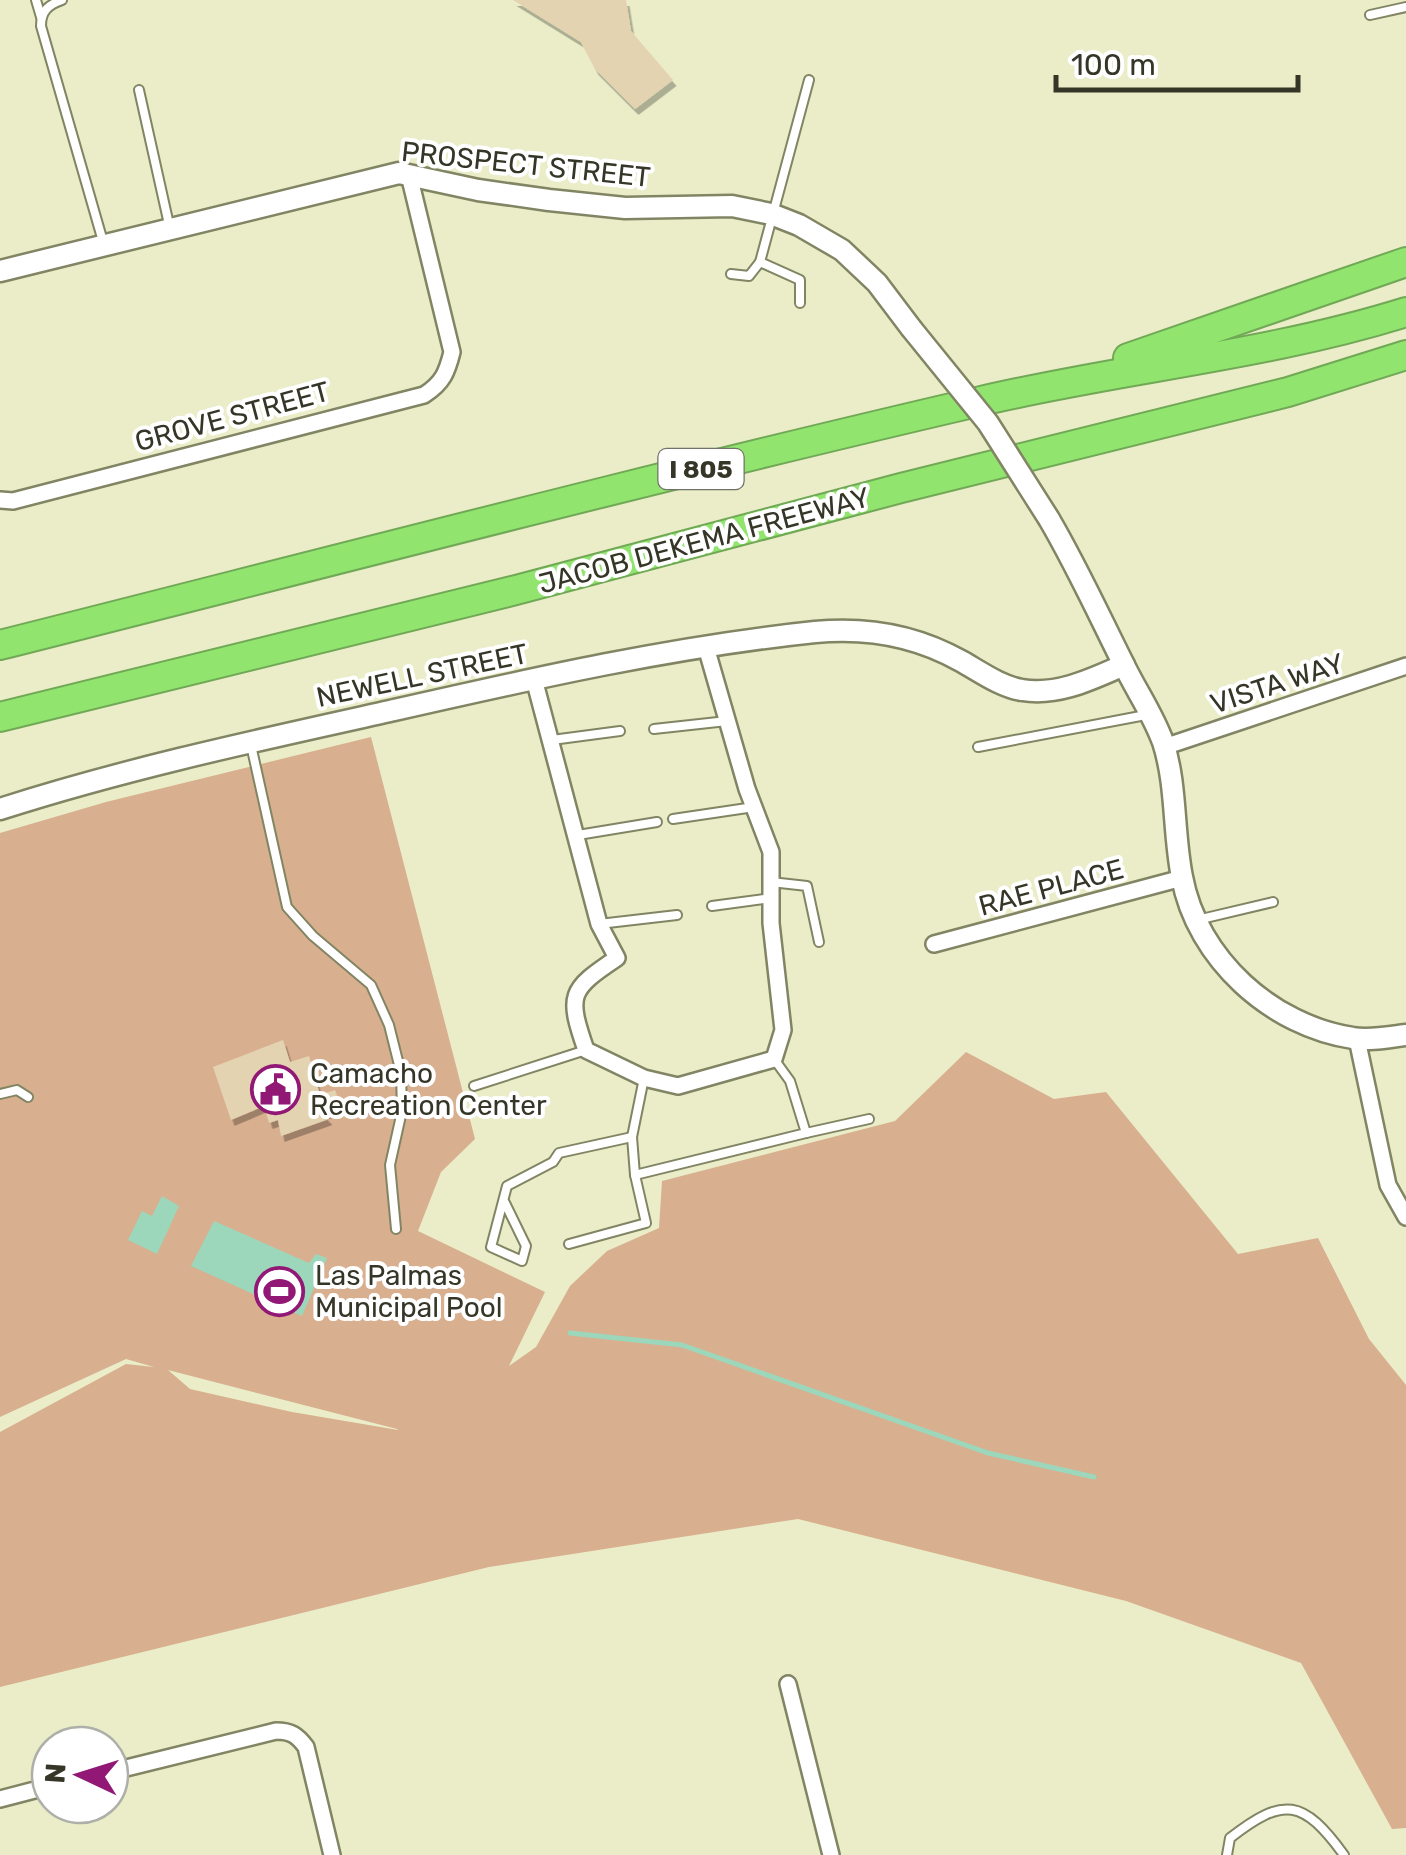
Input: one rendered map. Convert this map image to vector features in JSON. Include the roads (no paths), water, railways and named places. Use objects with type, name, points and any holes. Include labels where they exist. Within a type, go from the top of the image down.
[{"type":"highway","points":[[1038,387],[1406,262]]},
{"type":"highway","name":"I 805","points":[[0,644],[1038,387],[1259,350],[1406,312]]},
{"type":"highway","name":"JACOB DEKEMA FREEWAY","points":[[0,716],[516,590],[901,488],[1288,392],[1406,355]]},
{"type":"highway","points":[[1354,371],[1406,376]]},
{"type":"street","name":"PROSPECT STREET","points":[[0,271],[398,173],[549,200],[625,208],[732,206],[773,215],[842,250],[877,283],[988,423],[1084,578],[1124,665]]},
{"type":"street","name":"GROVE STREET","points":[[0,500],[13,501],[424,395],[437,387],[446,376],[452,352],[408,175]]},
{"type":"street","name":"NEWELL STREET","points":[[0,809],[74,785],[250,740],[534,678],[706,647],[817,632],[863,630],[899,635],[1020,690],[1051,691],[1124,665]]},
{"type":"street","points":[[534,678],[599,924],[617,958],[582,982],[576,994],[575,1020],[586,1050],[644,1078],[678,1086],[774,1059],[783,1030],[775,975],[771,852],[706,647]]},
{"type":"street","points":[[1124,665],[1152,714],[1164,746],[1172,782],[1182,878],[1197,920],[1222,964],[1261,1001],[1324,1032],[1357,1039],[1406,1036]]},
{"type":"street","name":"VISTA WAY","points":[[1164,746],[1406,666]]},
{"type":"street","name":"RAE PLACE","points":[[934,944],[1182,878]]},
{"type":"street","points":[[1357,1039],[1388,1186],[1406,1217]]},
{"type":"street","points":[[788,1684],[832,1855]]},
{"type":"street","points":[[130,1767],[287,1731],[306,1746],[332,1855]]},
{"type":"street","points":[[0,1799],[30,1791]]},
{"type":"lane","points":[[36,0],[104,245]]},
{"type":"lane","points":[[41,17],[46,8],[62,0]]},
{"type":"lane","points":[[1370,15],[1406,7]]},
{"type":"lane","points":[[730,274],[749,276],[760,262],[810,80]]},
{"type":"lane","points":[[139,90],[170,229]]},
{"type":"lane","points":[[760,262],[800,280],[800,304]]},
{"type":"lane","points":[[978,747],[1152,714]]},
{"type":"lane","points":[[654,729],[727,721]]},
{"type":"lane","points":[[552,740],[620,731]]},
{"type":"lane","points":[[250,740],[287,907],[313,936],[371,984],[390,1025],[402,1073],[402,1112],[390,1165],[396,1228]]},
{"type":"lane","points":[[673,820],[754,808]]},
{"type":"lane","points":[[578,835],[657,822]]},
{"type":"lane","points":[[712,906],[771,890],[807,886],[819,942]]},
{"type":"lane","points":[[1197,920],[1273,902]]},
{"type":"lane","points":[[599,924],[677,915]]},
{"type":"lane","points":[[474,1086],[586,1050]]},
{"type":"lane","points":[[774,1059],[790,1080],[806,1133]]},
{"type":"lane","points":[[569,1244],[646,1222],[635,1175],[632,1136],[644,1078]]},
{"type":"lane","points":[[0,1094],[17,1090],[28,1097]]},
{"type":"lane","points":[[635,1175],[869,1119]]},
{"type":"lane","points":[[504,1201],[526,1246],[522,1260],[491,1247],[508,1186],[553,1162],[559,1153],[632,1136]]},
{"type":"lane","points":[[1227,1855],[1230,1838],[1280,1807],[1325,1828],[1344,1855]]},
{"type":"waterway","points":[[570,1333],[682,1345],[988,1453],[1094,1477]]},
{"type":"place","name":"Camacho Recreation Center","points":[[275,1089]]},
{"type":"place","name":"Las Palmas Municipal Pool","points":[[280,1291]]}]
